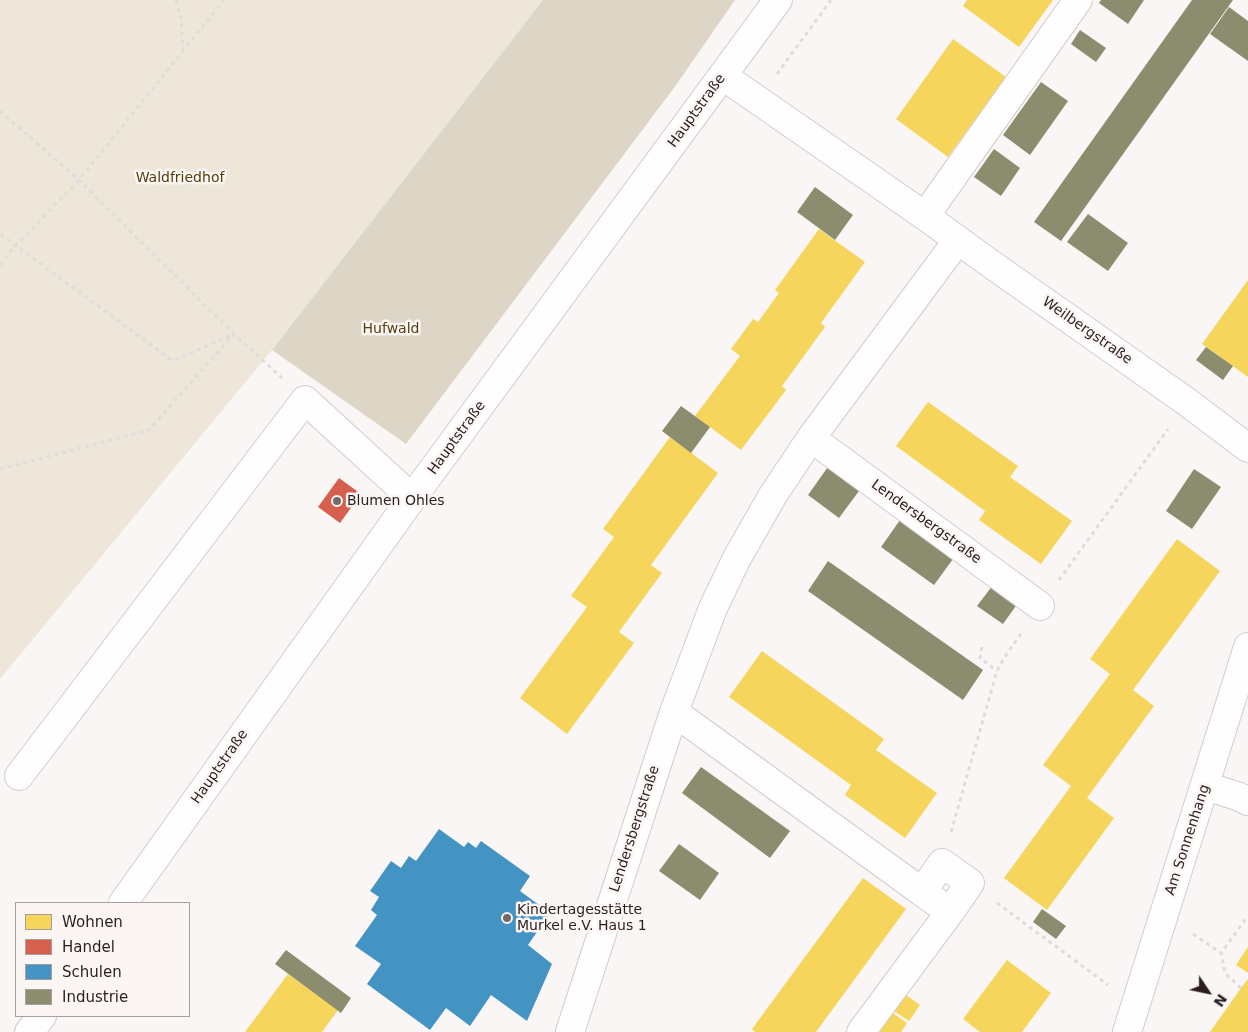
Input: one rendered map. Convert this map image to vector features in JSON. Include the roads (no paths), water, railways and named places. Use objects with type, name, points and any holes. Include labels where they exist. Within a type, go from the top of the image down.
[{"type":"street","name":"Hauptstraße","points":[[124,902],[412,498],[778,0]]},
{"type":"street","points":[[925,216],[1078,0]]},
{"type":"street","name":"Weilbergstraße","points":[[723,76],[925,216],[1187,402],[1248,448]]},
{"type":"street","name":"Lendersbergstraße","points":[[570,1032],[674,712],[713,608],[737,558],[773,495],[811,438],[958,240]]},
{"type":"street","points":[[19,776],[305,400],[412,498]]},
{"type":"street","name":"Lendersbergstraße","points":[[811,438],[1040,606]]},
{"type":"street","name":"Am Sonnenhang","points":[[1127,1032],[1248,647]]},
{"type":"street","points":[[674,712],[950,912]]},
{"type":"street","points":[[1205,786],[1248,801]]},
{"type":"street","points":[[861,1032],[970,883],[942,863],[922,892]]},
{"type":"street","points":[[29,1032],[41,1017]]},
{"type":"place","name":"Blumen Ohles","points":[[337,501]]},
{"type":"place","name":"Kindertagesstätte Murkel e.V. Haus 1","points":[[507,918]]},
{"type":"park label","name":"Waldfriedhof","points":[[180,178]]},
{"type":"park label","name":"Hufwald","points":[[391,329]]}]
